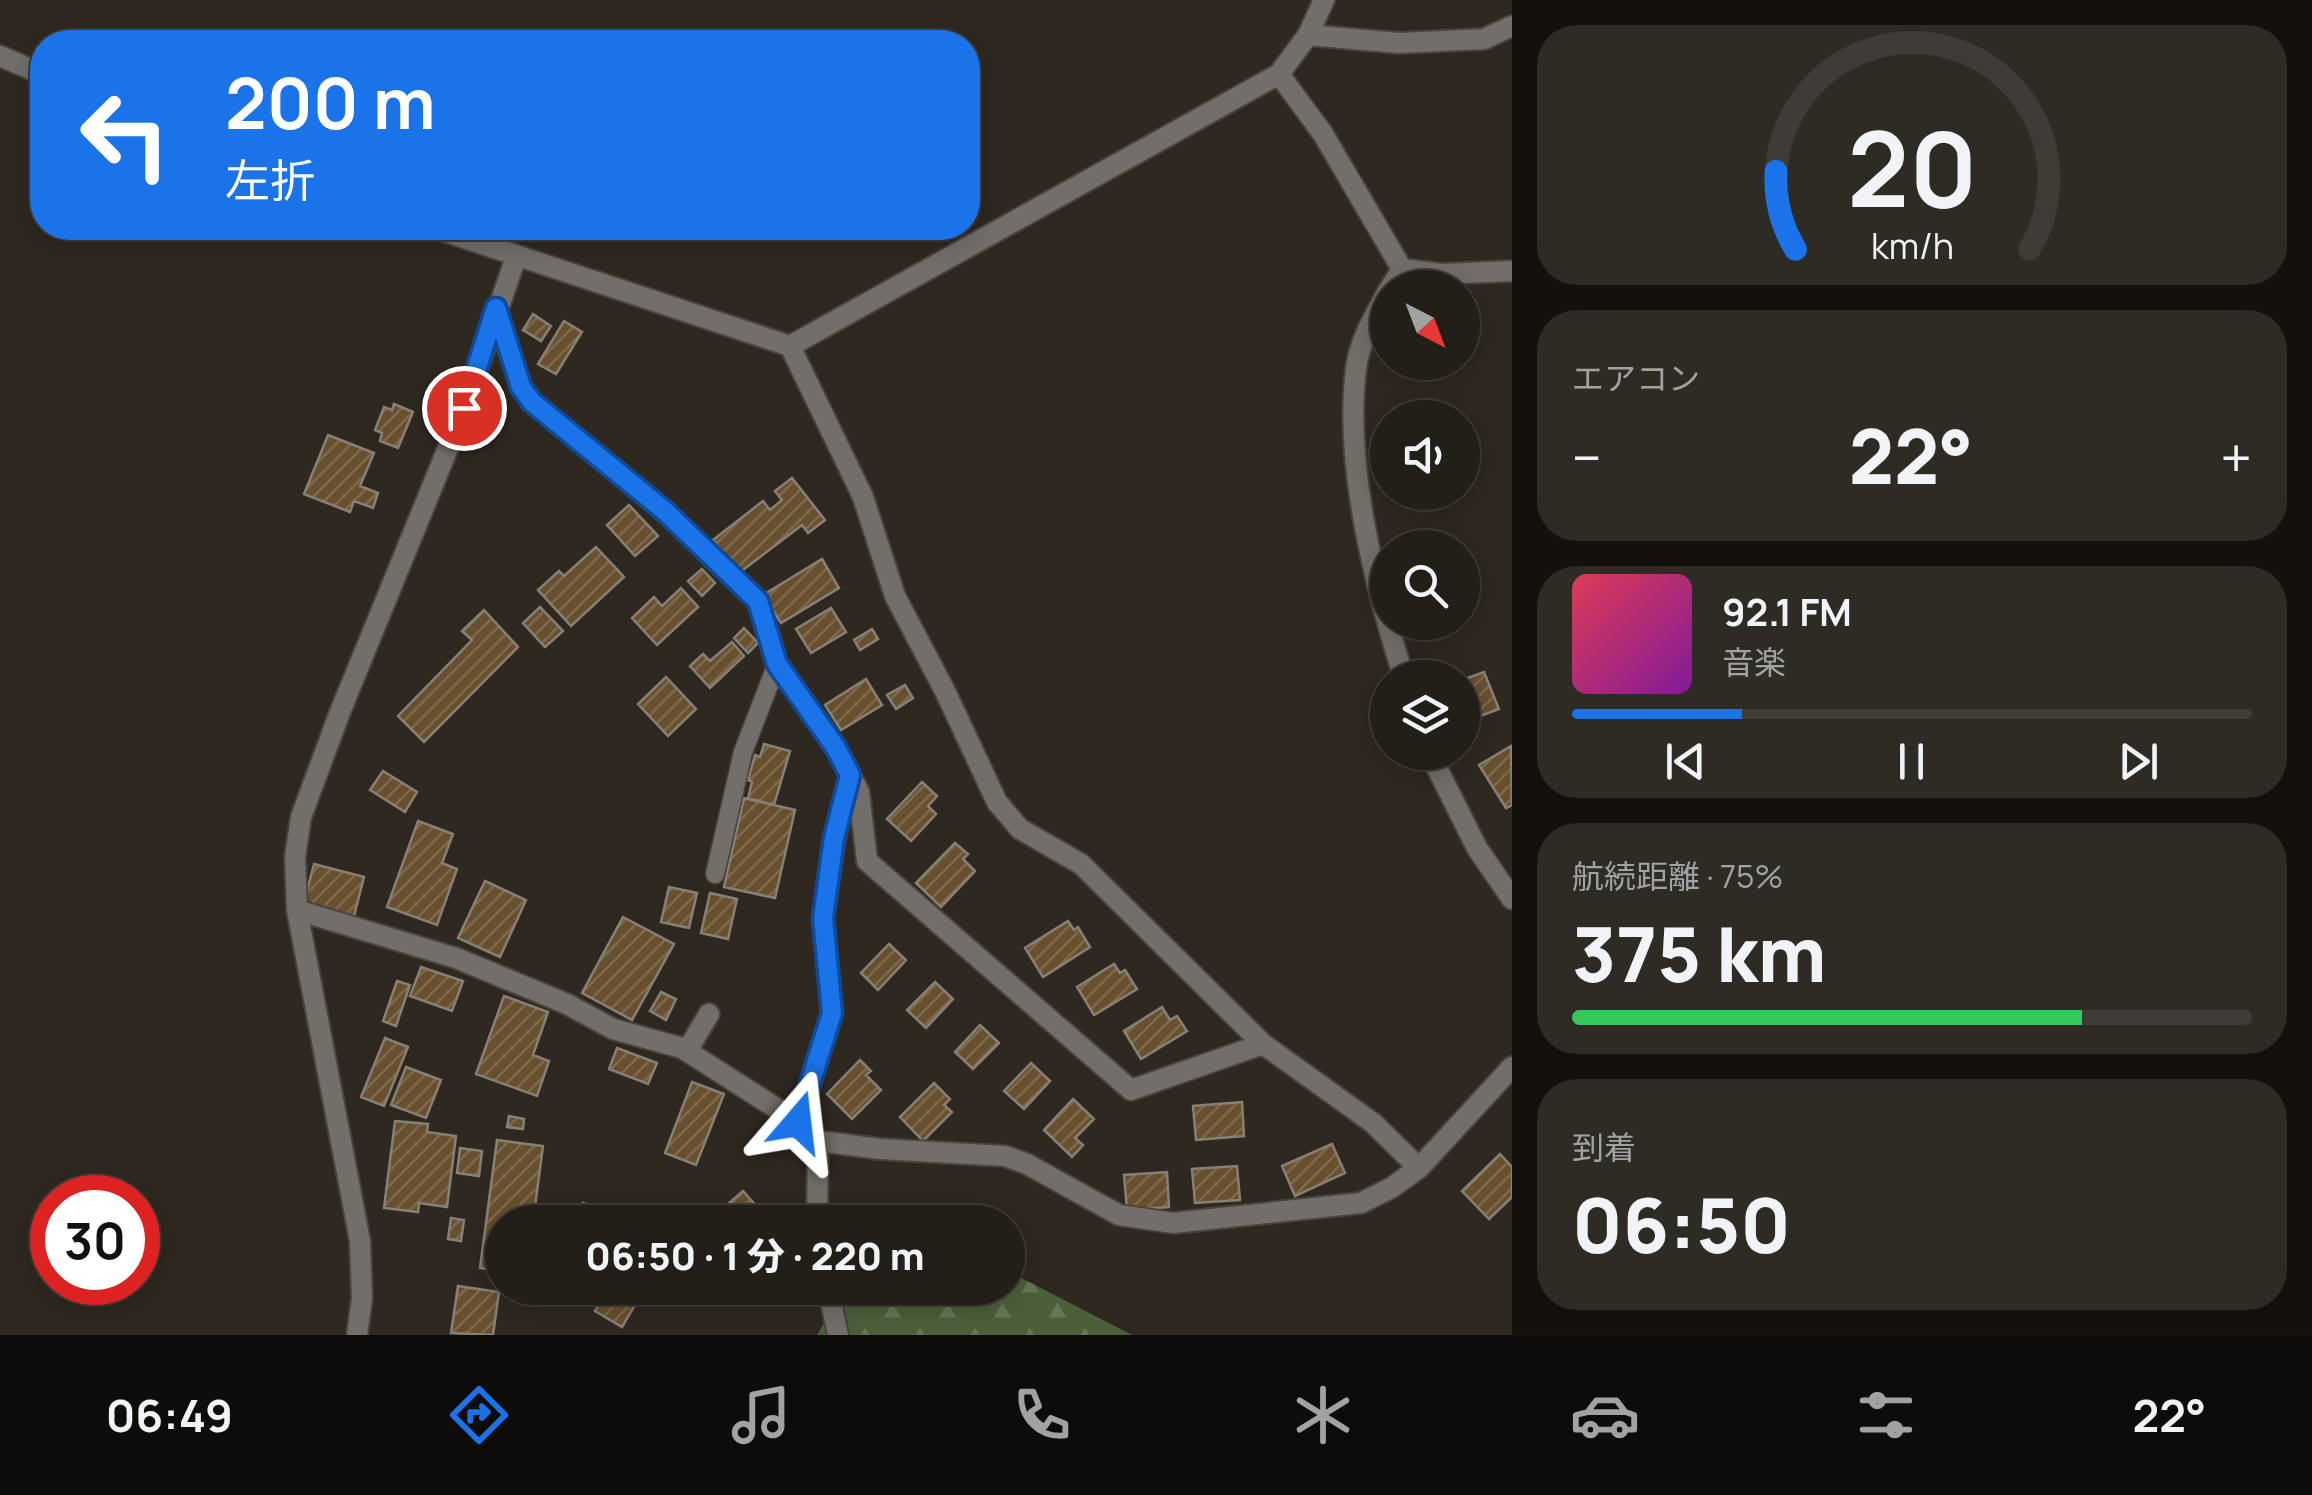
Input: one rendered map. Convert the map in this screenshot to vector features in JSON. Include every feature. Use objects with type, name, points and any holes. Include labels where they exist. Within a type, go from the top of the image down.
[{"type":"street","points":[[790,346],[1279,74],[1308,36],[1324,0]]},
{"type":"street","points":[[1308,36],[1399,43],[1484,39],[1512,26]]},
{"type":"street","points":[[0,56],[30,69]]},
{"type":"street","points":[[1279,74],[1323,134],[1402,269],[1442,274],[1512,271]]},
{"type":"street","points":[[468,240],[790,346],[863,497],[895,596],[945,691],[996,802],[1020,828],[1081,864],[1263,1044],[1373,1123],[1420,1168]]},
{"type":"street","points":[[357,1335],[362,1298],[360,1241],[297,910],[295,858],[301,817],[464,408],[516,257]]},
{"type":"street","points":[[496,308],[521,387],[532,402],[666,512],[758,601],[777,664],[836,748],[859,792],[867,861],[1131,1090],[1263,1044]]},
{"type":"street","points":[[1370,326],[1356,366],[1356,459],[1383,612],[1398,660]]},
{"type":"street","points":[[1437,770],[1477,848],[1512,899]]},
{"type":"street","points":[[798,1122],[832,1013],[823,918],[834,838],[850,775]]},
{"type":"street","points":[[297,910],[456,958],[567,1004],[613,1029],[687,1051],[798,1122],[818,1141],[880,1149],[1005,1156],[1027,1164],[1119,1215],[1173,1223],[1361,1202],[1420,1168],[1512,1067]]},
{"type":"street","points":[[687,1051],[709,1014]]},
{"type":"street","points":[[818,1141],[818,1205]]},
{"type":"street","points":[[832,1305],[838,1335]]},
{"type":"lane","points":[[715,874],[743,752],[777,664]]},
{"type":"green space","points":[[1025,1280],[1132,1335],[817,1335],[834,1305],[1025,1305]]},
{"type":"building","points":[[533,314],[551,326],[541,341],[523,330]]},
{"type":"building","points":[[564,321],[582,332],[556,374],[538,364]]},
{"type":"building","points":[[394,404],[413,412],[398,448],[380,441],[382,433],[375,430],[384,407],[392,410]]},
{"type":"building","points":[[328,435],[374,453],[360,486],[378,493],[373,508],[354,501],[350,512],[304,494]]},
{"type":"building","points":[[792,478],[825,520],[808,533],[802,525],[739,573],[713,540],[763,501],[770,510],[782,500],[775,491]]},
{"type":"building","points":[[629,505],[658,536],[635,556],[607,525]]},
{"type":"building","points":[[596,547],[624,577],[571,626],[538,590],[559,571],[564,576]]},
{"type":"building","points":[[822,559],[839,588],[781,623],[763,595]]},
{"type":"building","points":[[702,569],[715,583],[702,596],[688,581]]},
{"type":"building","points":[[681,588],[698,607],[657,645],[632,618],[654,597],[662,606]]},
{"type":"building","points":[[540,607],[563,631],[545,647],[523,623]]},
{"type":"building","points":[[831,608],[846,632],[811,653],[796,629]]},
{"type":"building","points":[[484,610],[518,647],[424,742],[398,716],[472,640],[462,631]]},
{"type":"building","points":[[744,628],[758,643],[748,653],[734,638]]},
{"type":"building","points":[[872,629],[878,639],[860,650],[854,640]]},
{"type":"building","points":[[732,642],[744,656],[710,688],[690,666],[703,654],[710,661]]},
{"type":"building","points":[[1484,672],[1499,709],[1480,716],[1480,673]]},
{"type":"building","points":[[666,677],[696,709],[668,736],[638,704]]},
{"type":"building","points":[[866,679],[882,705],[841,730],[825,705]]},
{"type":"building","points":[[905,685],[913,698],[896,709],[887,695]]},
{"type":"building","points":[[764,744],[790,751],[774,805],[748,798],[755,755],[760,757]]},
{"type":"building","points":[[1511,746],[1512,805],[1506,808],[1480,764]]},
{"type":"building","points":[[383,771],[417,792],[405,812],[370,790]]},
{"type":"building","points":[[922,782],[937,796],[928,806],[936,814],[911,841],[887,819]]},
{"type":"building","points":[[744,798],[795,810],[775,898],[724,887]]},
{"type":"building","points":[[418,821],[453,834],[442,863],[457,869],[437,925],[387,907]]},
{"type":"building","points":[[955,843],[968,854],[963,859],[975,871],[941,907],[916,883]]},
{"type":"building","points":[[314,864],[364,877],[354,916],[304,903]]},
{"type":"building","points":[[485,881],[526,900],[500,957],[458,938]]},
{"type":"building","points":[[669,887],[697,893],[689,928],[661,922]]},
{"type":"building","points":[[710,893],[737,899],[728,939],[701,933]]},
{"type":"building","points":[[623,917],[674,944],[632,1020],[582,993]]},
{"type":"building","points":[[1068,921],[1074,930],[1078,927],[1090,947],[1043,977],[1025,948]]},
{"type":"building","points":[[889,944],[906,960],[878,990],[861,973]]},
{"type":"building","points":[[1114,964],[1120,973],[1125,970],[1137,989],[1094,1015],[1077,987]]},
{"type":"building","points":[[421,967],[463,981],[452,1011],[410,996]]},
{"type":"building","points":[[397,981],[410,985],[396,1026],[383,1021]]},
{"type":"building","points":[[935,982],[953,999],[926,1028],[907,1010]]},
{"type":"building","points":[[661,992],[676,999],[666,1020],[650,1011]]},
{"type":"building","points":[[504,996],[548,1012],[533,1055],[549,1061],[537,1096],[476,1074]]},
{"type":"building","points":[[1162,1007],[1170,1020],[1177,1016],[1187,1031],[1141,1059],[1124,1031]]},
{"type":"building","points":[[980,1025],[999,1043],[973,1069],[955,1052]]},
{"type":"building","points":[[385,1038],[408,1047],[384,1106],[361,1097]]},
{"type":"building","points":[[617,1048],[657,1063],[648,1084],[609,1069]]},
{"type":"building","points":[[860,1060],[871,1071],[866,1075],[881,1090],[852,1119],[827,1094]]},
{"type":"building","points":[[1031,1063],[1050,1081],[1024,1109],[1004,1091]]},
{"type":"building","points":[[406,1067],[441,1080],[426,1118],[391,1105]]},
{"type":"building","points":[[692,1082],[724,1094],[696,1165],[665,1153]]},
{"type":"building","points":[[934,1083],[950,1099],[944,1105],[952,1112],[923,1141],[900,1117]]},
{"type":"building","points":[[1073,1099],[1094,1119],[1075,1138],[1083,1145],[1072,1157],[1044,1130]]},
{"type":"building","points":[[1242,1102],[1244,1136],[1196,1140],[1193,1106]]},
{"type":"building","points":[[509,1116],[524,1119],[523,1129],[507,1127]]},
{"type":"building","points":[[395,1121],[428,1124],[427,1132],[456,1136],[447,1207],[419,1203],[418,1212],[384,1208]]},
{"type":"building","points":[[497,1140],[543,1146],[535,1205],[488,1205]]},
{"type":"building","points":[[1332,1144],[1345,1173],[1295,1196],[1282,1166]]},
{"type":"building","points":[[460,1148],[482,1151],[479,1176],[457,1173]]},
{"type":"building","points":[[1500,1154],[1512,1167],[1512,1197],[1489,1219],[1462,1191]]},
{"type":"building","points":[[1237,1166],[1240,1200],[1195,1203],[1192,1169]]},
{"type":"building","points":[[1167,1172],[1169,1207],[1127,1210],[1124,1175]]},
{"type":"building","points":[[743,1191],[755,1205],[727,1205]]},
{"type":"building","points":[[451,1218],[464,1220],[461,1241],[448,1239]]},
{"type":"building","points":[[485,1230],[485,1269],[480,1268]]},
{"type":"building","points":[[458,1286],[485,1290],[485,1305],[497,1305],[493,1335],[451,1333]]},
{"type":"building","points":[[598,1305],[635,1305],[622,1327],[595,1311]]},
{"type":"route","points":[[464,408],[496,308],[521,387],[532,402],[666,512],[758,601],[777,664],[836,748],[850,775],[834,838],[823,918],[832,1013],[798,1122]]}]
